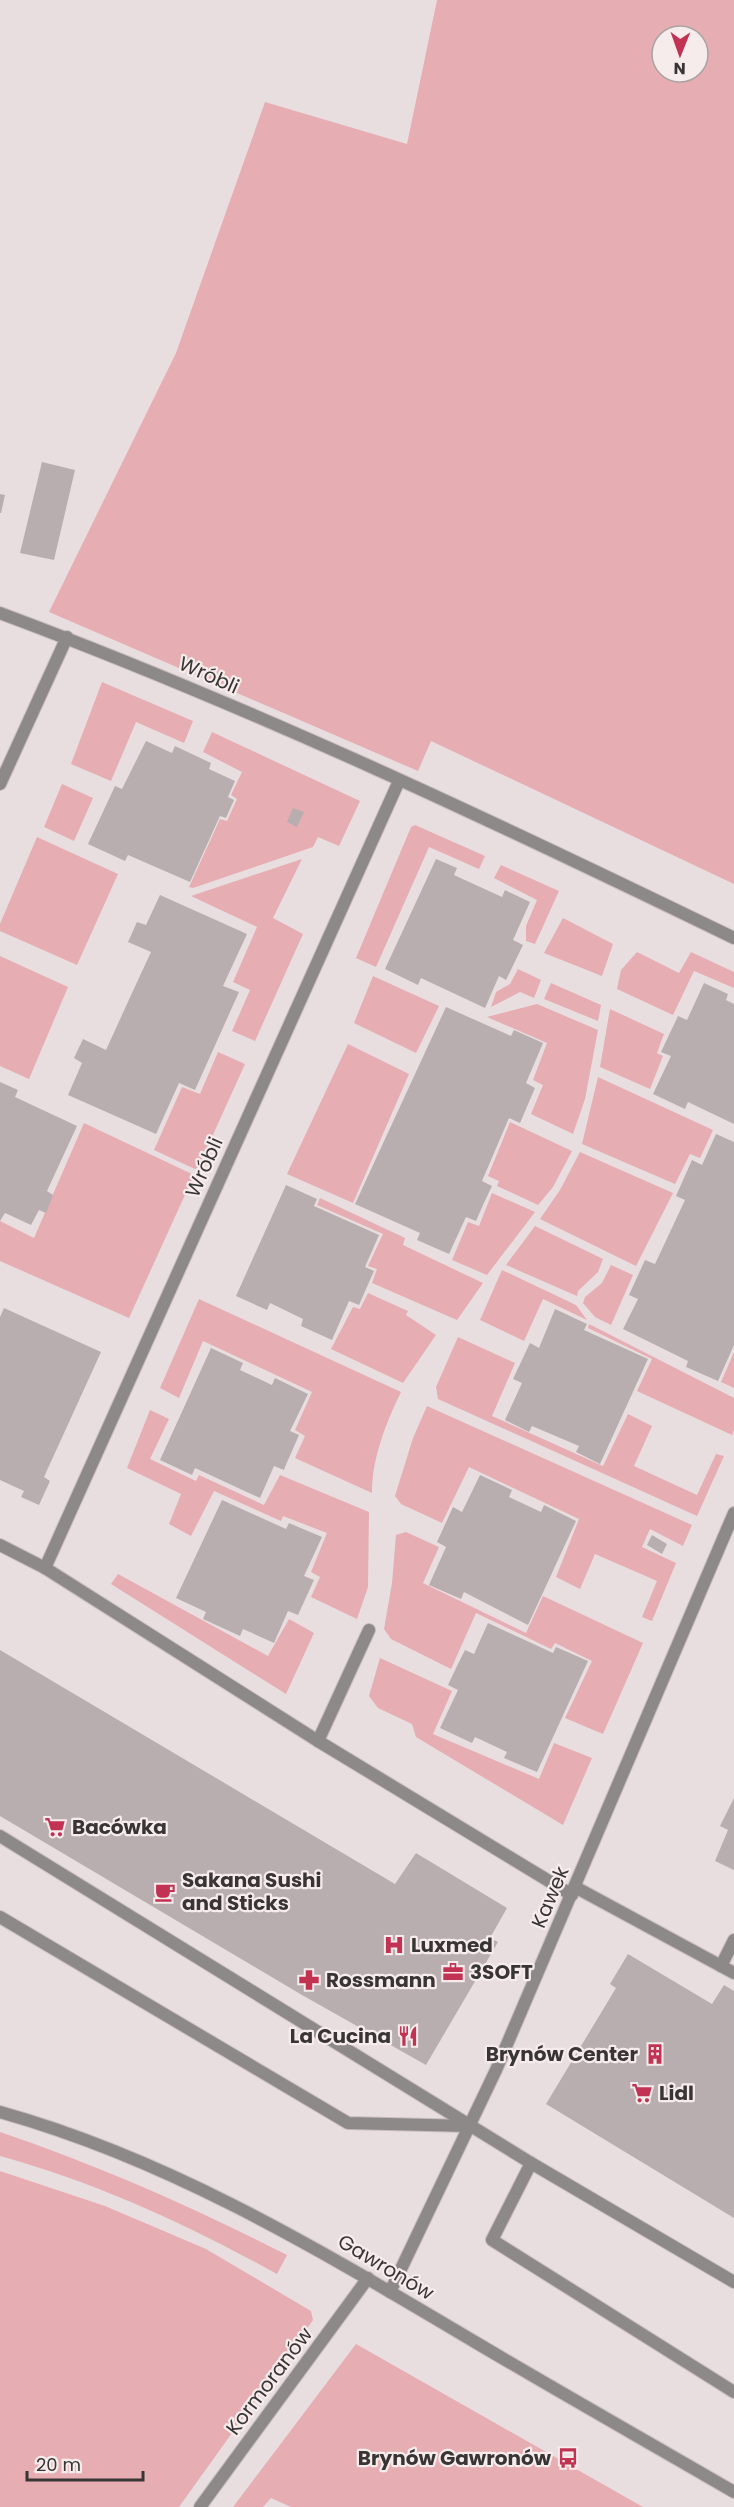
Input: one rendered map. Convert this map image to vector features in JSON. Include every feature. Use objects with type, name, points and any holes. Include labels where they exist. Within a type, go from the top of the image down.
[{"type":"street","name":"Wróbli","points":[[0,613],[136,664],[399,781],[647,895],[734,938]]},
{"type":"street","points":[[0,784],[67,638]]},
{"type":"street","name":"Wróbli","points":[[45,1568],[399,781]]},
{"type":"street","name":"Kawek","points":[[390,2292],[496,2070],[734,1513]]},
{"type":"street","points":[[0,1545],[45,1568],[318,1741],[574,1891],[734,1973]]},
{"type":"street","points":[[318,1741],[369,1630]]},
{"type":"street","points":[[0,1836],[469,2126],[734,2282]]},
{"type":"street","points":[[0,1917],[348,2123],[469,2126]]},
{"type":"street","points":[[721,1966],[734,1940]]},
{"type":"street","name":"Gawronów","points":[[0,2112],[35,2122],[133,2158],[223,2198],[308,2243],[597,2415],[734,2492]]},
{"type":"street","points":[[531,2163],[492,2240],[734,2392]]},
{"type":"street","name":"Kormoranów","points":[[200,2507],[368,2278]]},
{"type":"shaded area","points":[[437,0],[734,0],[734,884],[431,741],[418,771],[49,612],[176,353],[265,102],[407,144]]},
{"type":"shaded area","points":[[102,682],[193,721],[184,743],[136,722],[111,781],[71,764]]},
{"type":"shaded area","points":[[212,732],[360,801],[339,846],[318,837],[313,847],[193,888],[189,887],[220,819],[227,821],[237,799],[231,795],[242,772],[203,752]]},
{"type":"shaded area","points":[[62,784],[93,798],[74,841],[44,827]]},
{"type":"shaded area","points":[[415,825],[485,856],[479,869],[429,847],[376,967],[356,958],[411,827]]},
{"type":"shaded area","points":[[37,837],[118,874],[77,965],[0,931],[0,924]]},
{"type":"shaded area","points":[[302,859],[273,918],[303,934],[255,1041],[232,1031],[250,990],[233,982],[257,927],[191,896]]},
{"type":"shaded area","points":[[501,865],[559,891],[535,944],[526,941],[526,926],[537,900],[494,878]]},
{"type":"shaded area","points":[[563,918],[613,944],[602,976],[544,953]]},
{"type":"shaded area","points":[[637,952],[679,973],[691,952],[734,972],[734,988],[694,971],[673,1015],[617,989],[621,970]]},
{"type":"shaded area","points":[[0,956],[68,987],[29,1079],[0,1066]]},
{"type":"shaded area","points":[[518,969],[541,980],[534,998],[520,992],[491,1007],[496,992],[510,984]]},
{"type":"shaded area","points":[[373,976],[439,1006],[416,1053],[354,1023]]},
{"type":"shaded area","points":[[551,983],[601,1005],[598,1021],[544,999]]},
{"type":"shaded area","points":[[537,1004],[598,1030],[585,1099],[573,1134],[531,1114],[543,1085],[533,1080],[547,1043],[487,1017]]},
{"type":"shaded area","points":[[610,1009],[664,1034],[657,1053],[663,1056],[650,1089],[600,1067]]},
{"type":"shaded area","points":[[348,1044],[409,1074],[353,1203],[287,1174]]},
{"type":"shaded area","points":[[218,1052],[245,1064],[197,1170],[154,1150],[182,1087],[200,1094]]},
{"type":"shaded area","points":[[598,1077],[713,1130],[700,1158],[690,1154],[675,1184],[582,1144]]},
{"type":"shaded area","points":[[510,1122],[572,1151],[553,1187],[538,1205],[497,1186],[499,1181],[488,1176]]},
{"type":"shaded area","points":[[84,1123],[194,1175],[129,1318],[0,1261],[0,1221],[34,1238]]},
{"type":"shaded area","points":[[580,1152],[673,1193],[636,1266],[540,1219],[560,1190]]},
{"type":"shaded area","points":[[492,1193],[535,1212],[487,1275],[452,1260],[468,1222],[479,1226]]},
{"type":"shaded area","points":[[320,1198],[405,1238],[403,1245],[483,1283],[457,1320],[372,1283],[377,1269],[368,1266],[383,1234],[317,1205]]},
{"type":"shaded area","points":[[535,1226],[603,1259],[598,1272],[578,1291],[577,1296],[506,1265]]},
{"type":"shaded area","points":[[611,1265],[633,1275],[611,1325],[595,1317],[583,1303],[585,1297],[602,1283]]},
{"type":"shaded area","points":[[502,1270],[576,1305],[587,1320],[543,1299],[524,1341],[480,1320]]},
{"type":"shaded area","points":[[368,1293],[408,1311],[406,1315],[436,1335],[403,1383],[331,1349],[353,1307],[360,1309]]},
{"type":"shaded area","points":[[199,1299],[401,1392],[381,1441],[374,1467],[372,1493],[295,1458],[305,1436],[295,1430],[312,1392],[203,1341],[179,1398],[160,1388]]},
{"type":"shaded area","points":[[589,1324],[734,1398],[732,1435],[637,1391],[652,1359],[588,1328]]},
{"type":"shaded area","points":[[458,1337],[515,1363],[492,1416],[603,1466],[628,1414],[652,1426],[634,1466],[697,1495],[716,1454],[724,1456],[697,1516],[438,1399],[436,1387]]},
{"type":"shaded area","points":[[734,1352],[734,1388],[721,1382]]},
{"type":"shaded area","points":[[427,1406],[692,1525],[683,1546],[650,1529],[642,1547],[676,1563],[652,1621],[642,1617],[657,1581],[595,1554],[580,1589],[556,1577],[579,1519],[469,1467],[442,1523],[401,1504],[395,1496],[413,1438]]},
{"type":"shaded area","points":[[150,1410],[169,1419],[150,1459],[196,1481],[199,1475],[264,1505],[280,1475],[369,1512],[368,1587],[357,1619],[311,1597],[320,1577],[311,1572],[327,1533],[283,1516],[281,1521],[214,1491],[191,1536],[169,1524],[181,1494],[127,1468]]},
{"type":"shaded area","points":[[406,1532],[439,1547],[423,1583],[526,1633],[543,1596],[643,1643],[603,1734],[565,1718],[592,1661],[555,1643],[551,1649],[476,1613],[451,1669],[391,1639],[384,1629],[392,1583],[396,1535]]},
{"type":"shaded area","points":[[118,1574],[268,1656],[289,1619],[314,1633],[286,1694],[111,1584]]},
{"type":"shaded area","points":[[380,1658],[452,1691],[433,1734],[539,1779],[554,1743],[592,1758],[563,1825],[416,1737],[412,1724],[378,1708],[369,1696]]},
{"type":"shaded area","points":[[0,2132],[146,2188],[287,2255],[277,2274],[176,2222],[107,2192],[0,2156]]},
{"type":"shaded area","points":[[0,2171],[105,2206],[206,2249],[311,2311],[313,2320],[179,2507],[0,2507]]},
{"type":"shaded area","points":[[356,2344],[643,2507],[291,2507],[271,2498],[263,2507],[233,2507]]},
{"type":"building","points":[[42,462],[75,470],[54,560],[20,553]]},
{"type":"building","points":[[0,494],[5,495],[1,513],[0,513]]},
{"type":"building","points":[[146,741],[172,753],[175,746],[211,763],[209,769],[235,781],[228,797],[234,800],[226,818],[220,816],[190,882],[128,855],[125,861],[88,844],[115,786],[122,789]]},
{"type":"building","points":[[293,808],[304,812],[297,827],[287,822]]},
{"type":"building","points":[[436,859],[457,868],[454,875],[502,897],[505,890],[530,902],[513,940],[523,945],[506,980],[499,976],[485,1008],[421,978],[418,985],[385,969]]},
{"type":"building","points":[[160,895],[247,934],[223,986],[239,992],[195,1090],[179,1083],[156,1134],[68,1095],[82,1063],[74,1058],[83,1039],[106,1050],[151,952],[128,942],[137,922],[146,925]]},
{"type":"building","points":[[704,983],[728,994],[726,1000],[734,1004],[734,1124],[688,1102],[685,1109],[653,1094],[671,1056],[661,1052],[678,1016],[687,1020]]},
{"type":"building","points":[[446,1007],[511,1036],[514,1030],[543,1043],[526,1083],[535,1088],[520,1123],[509,1118],[482,1181],[492,1186],[476,1221],[466,1217],[449,1254],[417,1240],[420,1233],[355,1204]]},
{"type":"building","points":[[0,1082],[18,1090],[15,1097],[77,1126],[47,1191],[53,1195],[46,1213],[39,1210],[31,1225],[5,1213],[0,1221]]},
{"type":"building","points":[[716,1134],[734,1142],[734,1345],[718,1381],[686,1367],[688,1361],[623,1329],[638,1299],[629,1295],[645,1260],[655,1264],[685,1200],[676,1196],[692,1160],[702,1165]]},
{"type":"building","points":[[286,1185],[317,1199],[314,1206],[379,1235],[365,1267],[374,1271],[359,1305],[349,1301],[332,1340],[301,1326],[303,1319],[270,1303],[267,1310],[236,1296]]},
{"type":"building","points":[[4,1308],[101,1352],[44,1477],[50,1481],[39,1505],[21,1497],[24,1491],[0,1480],[0,1317]]},
{"type":"building","points":[[555,1309],[587,1324],[584,1330],[648,1359],[600,1464],[576,1452],[579,1446],[532,1426],[529,1432],[505,1420],[522,1383],[513,1379],[530,1343],[539,1348]]},
{"type":"building","points":[[211,1348],[243,1363],[240,1370],[272,1385],[275,1378],[308,1394],[290,1431],[299,1435],[284,1470],[274,1466],[260,1498],[195,1468],[192,1475],[160,1460]]},
{"type":"building","points":[[480,1475],[512,1490],[509,1497],[541,1512],[544,1505],[576,1521],[528,1625],[464,1592],[461,1599],[429,1585],[446,1547],[437,1542],[453,1507],[462,1512]]},
{"type":"building","points":[[222,1500],[286,1529],[289,1523],[322,1537],[304,1576],[314,1580],[298,1615],[288,1611],[274,1643],[243,1629],[240,1636],[203,1619],[206,1612],[176,1598]]},
{"type":"building","points":[[652,1535],[667,1544],[662,1554],[647,1545]]},
{"type":"building","points":[[488,1623],[553,1653],[556,1647],[588,1661],[537,1772],[504,1758],[507,1752],[475,1737],[472,1743],[440,1728],[458,1690],[448,1685],[465,1650],[474,1654]]},
{"type":"building","points":[[0,1650],[395,1884],[416,1853],[507,1908],[490,1938],[498,1942],[426,2065],[302,1995],[0,1816]]},
{"type":"building","points":[[734,1798],[734,1870],[715,1861],[728,1830],[720,1826]]},
{"type":"building","name":"Brynów Center","points":[[628,1954],[712,2004],[724,1985],[734,1991],[734,2218],[546,2104],[616,1988],[610,1984]]},
{"type":"place","name":"Bacówka","points":[[55,1827]]},
{"type":"place","name":"Sakana Sushi and Sticks","points":[[165,1892]]},
{"type":"place","name":"Luxmed","points":[[394,1945]]},
{"type":"place","name":"3SOFT","points":[[453,1972]]},
{"type":"place","name":"Rossmann","points":[[309,1980]]},
{"type":"place","name":"La Cucina","points":[[408,2036]]},
{"type":"place","name":"Brynów Center","points":[[655,2054]]},
{"type":"place","name":"Lidl","points":[[642,2093]]},
{"type":"place","name":"Brynów Gawronów","points":[[568,2458]]}]
